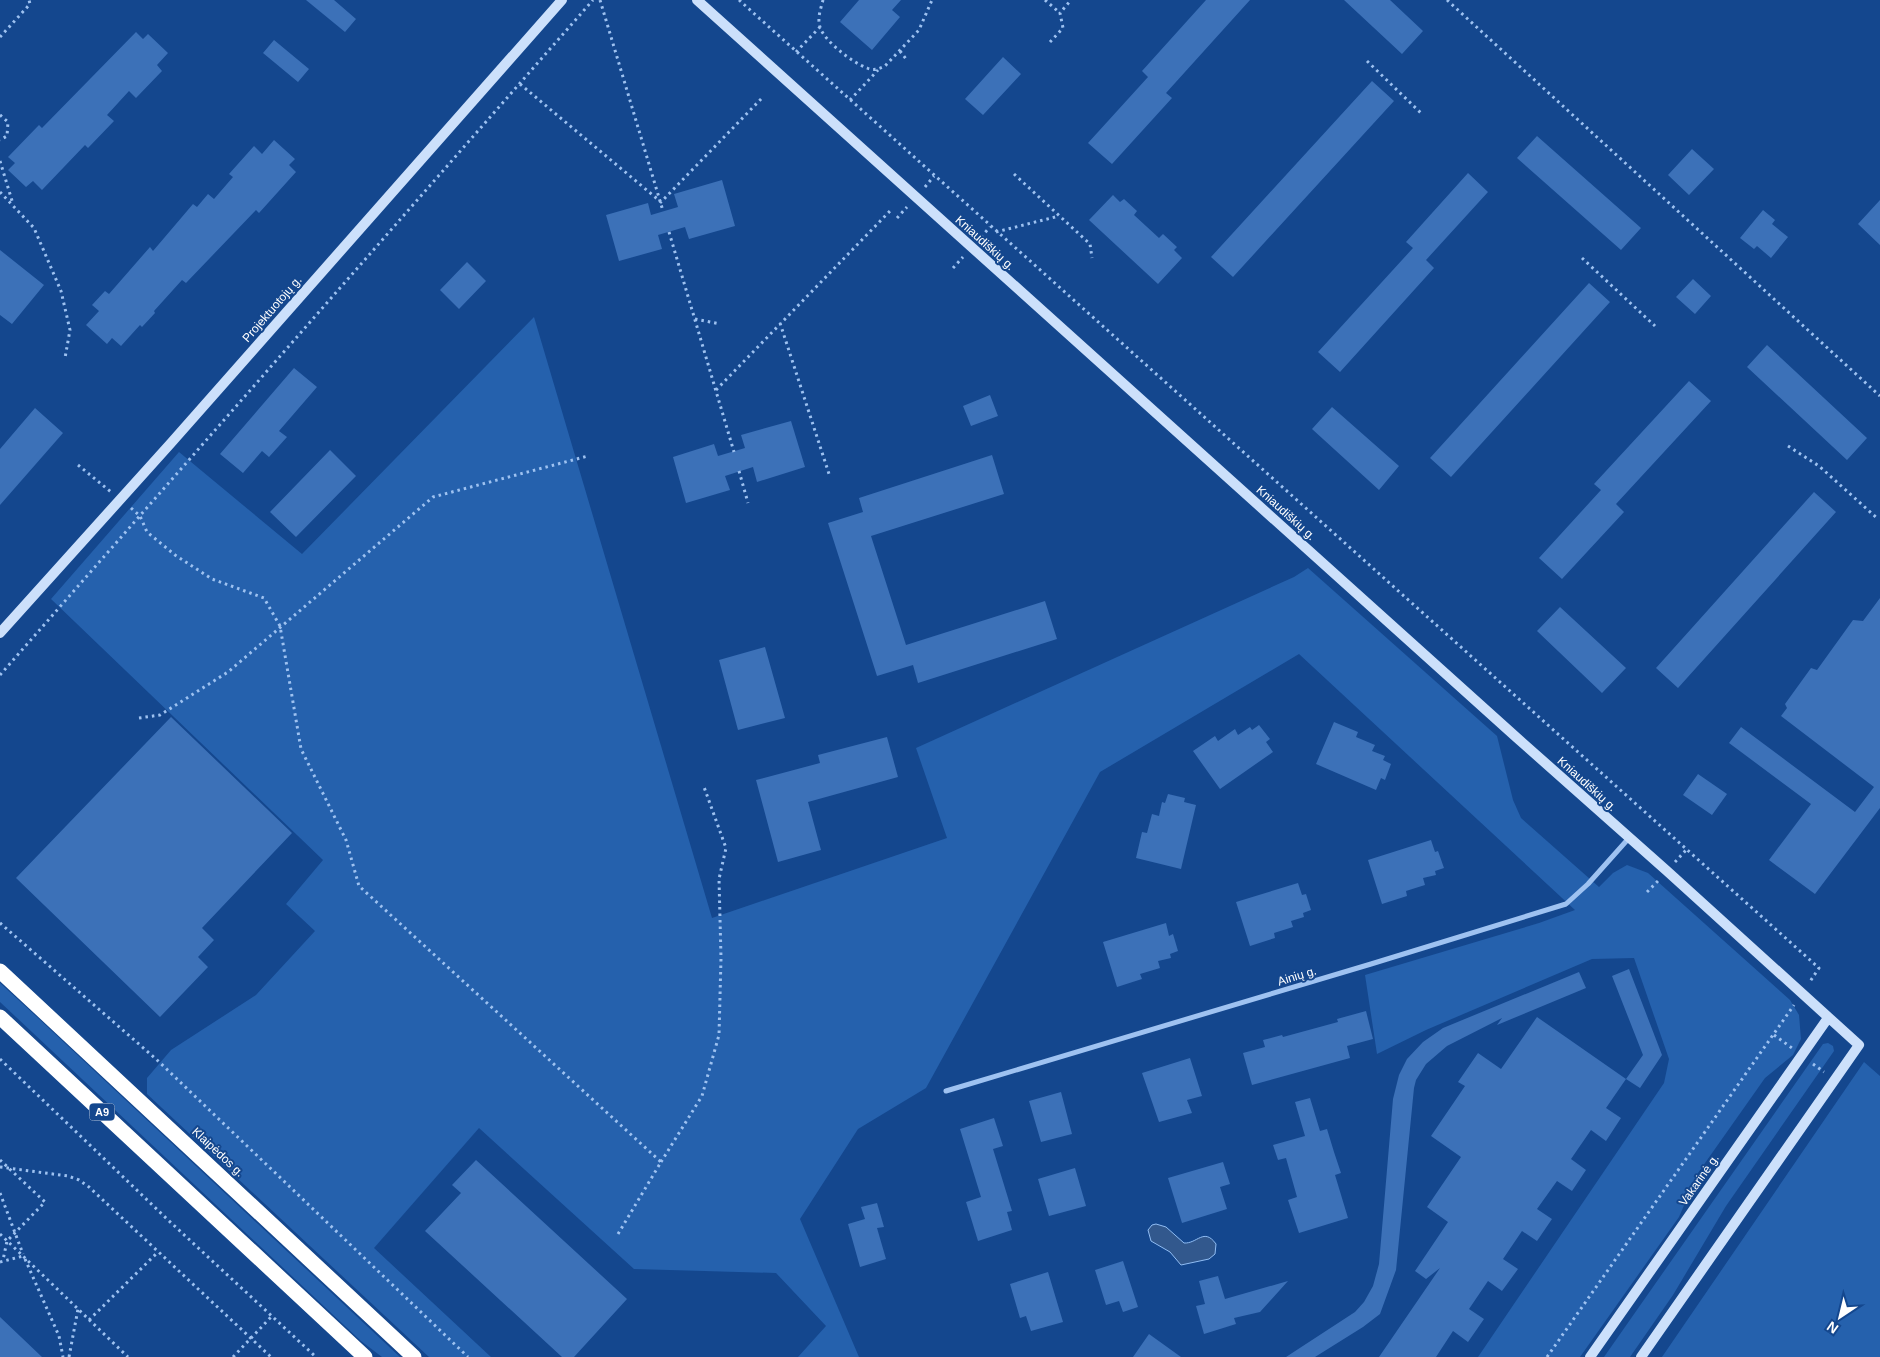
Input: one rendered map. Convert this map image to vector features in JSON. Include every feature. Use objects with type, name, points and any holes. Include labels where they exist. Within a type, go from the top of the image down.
[{"type":"highway","name":"Klaipėdos g.","points":[[0,970],[414,1357]]},
{"type":"highway","name":"A9","points":[[0,1017],[365,1357]]},
{"type":"main road","name":"Projektuotojų g.","points":[[0,632],[171,443],[562,0]]},
{"type":"main road","name":"Kniaudiškių g.","points":[[697,0],[1859,1045],[1641,1357]]},
{"type":"main road","name":"Vakarinė g.","points":[[1590,1357],[1828,1018]]},
{"type":"street","name":"Ainių g.","points":[[946,1092],[1566,904],[1588,884],[1630,838]]},
{"type":"path","points":[[0,37],[30,2],[25,0]]},
{"type":"path","points":[[0,675],[594,0]]},
{"type":"path","points":[[600,0],[663,211]]},
{"type":"path","points":[[738,0],[1819,968]]},
{"type":"path","points":[[823,0],[819,16],[820,27],[825,36],[844,54],[868,69],[878,70]]},
{"type":"path","points":[[850,100],[919,30],[932,0]]},
{"type":"path","points":[[1046,0],[1060,13],[1063,28],[1050,42]]},
{"type":"path","points":[[1060,13],[1071,0]]},
{"type":"path","points":[[1447,0],[1880,396]]},
{"type":"path","points":[[796,52],[820,27]]},
{"type":"path","points":[[900,51],[906,59]]},
{"type":"path","points":[[1367,61],[1423,115]]},
{"type":"path","points":[[520,84],[661,202]]},
{"type":"path","points":[[661,202],[762,98]]},
{"type":"path","points":[[0,115],[8,122],[7,136],[0,140]]},
{"type":"path","points":[[0,161],[14,207]]},
{"type":"path","points":[[1014,174],[1090,244],[1092,258]]},
{"type":"path","points":[[0,192],[34,228],[61,291],[70,330],[65,358]]},
{"type":"path","points":[[716,390],[890,212]]},
{"type":"path","points":[[996,232],[1060,216]]},
{"type":"path","points":[[670,232],[734,452]]},
{"type":"path","points":[[1582,258],[1655,326]]},
{"type":"path","points":[[695,319],[720,324]]},
{"type":"path","points":[[780,323],[830,477]]},
{"type":"path","points":[[1788,446],[1819,466],[1878,519]]},
{"type":"path","points":[[139,718],[160,715],[228,672],[433,497],[588,456]]},
{"type":"path","points":[[739,472],[748,503]]},
{"type":"path","points":[[140,516],[147,532],[175,555],[212,579],[264,598],[280,626],[301,748],[346,840],[359,886],[661,1162]]},
{"type":"path","points":[[618,1234],[702,1096],[719,1035],[721,958],[719,879],[726,848],[704,787]]},
{"type":"path","points":[[0,922],[156,1059],[468,1357]]},
{"type":"path","points":[[1547,1357],[1787,1016]]},
{"type":"path","points":[[0,1059],[167,1219],[316,1357]]},
{"type":"path","points":[[0,1160],[45,1202],[7,1241],[2,1261],[24,1256]]},
{"type":"path","points":[[0,1168],[56,1174],[79,1180],[89,1187],[271,1357]]},
{"type":"path","points":[[0,1193],[24,1256],[59,1336],[63,1357]]},
{"type":"path","points":[[0,1234],[128,1357]]},
{"type":"path","points":[[90,1320],[159,1252]]},
{"type":"path","points":[[69,1357],[78,1308]]},
{"type":"path","points":[[236,1356],[272,1316]]},
{"type":"shaded area","points":[[534,317],[712,918],[947,838],[916,748],[1294,577],[1308,568],[1497,736],[1513,800],[1521,818],[1599,887],[1613,873],[1627,865],[1648,873],[1790,1000],[1799,1015],[1801,1039],[1793,1055],[1765,1078],[1698,1173],[1679,1217],[1580,1357],[1478,1357],[1664,1083],[1669,1059],[1634,958],[1592,959],[1426,1030],[1377,1054],[1365,975],[1539,923],[1575,910],[1299,654],[1100,772],[926,1088],[858,1129],[800,1219],[859,1357],[798,1357],[826,1326],[776,1273],[634,1269],[479,1128],[374,1248],[491,1357],[429,1357],[147,1094],[147,1078],[171,1050],[256,995],[315,931],[286,904],[323,860],[51,599],[179,452],[302,554]]},
{"type":"shaded area","points":[[0,983],[400,1357],[382,1357],[361,1341],[0,1002]]},
{"type":"shaded area","points":[[1828,1043],[1833,1046],[1834,1051],[1726,1206],[1673,1295],[1630,1357],[1604,1357],[1823,1044]]},
{"type":"shaded area","points":[[1864,1062],[1880,1076],[1880,1357],[1662,1357]]},
{"type":"shaded area","points":[[1156,1224],[1166,1227],[1184,1243],[1189,1243],[1204,1236],[1212,1239],[1216,1244],[1215,1254],[1209,1259],[1181,1265],[1170,1252],[1151,1241],[1148,1230],[1152,1225]]},
{"type":"building","points":[[306,0],[334,0],[356,19],[345,32]]},
{"type":"building","points":[[859,0],[901,0],[892,10],[900,17],[872,50],[840,22]]},
{"type":"building","points":[[1206,0],[1250,0],[1166,93],[1172,98],[1112,164],[1088,143],[1148,77],[1142,71]]},
{"type":"building","points":[[1344,0],[1390,0],[1423,31],[1402,54]]},
{"type":"building","points":[[136,32],[143,39],[148,34],[168,53],[157,65],[162,71],[136,98],[129,91],[107,115],[114,121],[88,148],[85,145],[42,190],[33,181],[26,187],[8,170],[15,163],[8,157],[39,125],[42,128]]},
{"type":"building","points":[[274,40],[309,69],[298,82],[263,53]]},
{"type":"building","points":[[1003,57],[1021,74],[983,115],[965,99]]},
{"type":"building","points":[[1372,81],[1394,101],[1233,277],[1211,257]]},
{"type":"building","points":[[1537,136],[1641,228],[1621,250],[1517,158]]},
{"type":"building","points":[[274,140],[295,159],[289,165],[296,172],[259,213],[256,210],[186,283],[182,280],[154,311],[155,313],[142,327],[140,325],[121,346],[112,338],[107,344],[86,325],[99,311],[92,305],[105,291],[109,294],[150,247],[153,251],[193,204],[197,207],[208,194],[214,199],[233,177],[229,174],[254,146],[262,154]]},
{"type":"building","points":[[1692,149],[1714,169],[1689,195],[1668,175]]},
{"type":"building","points":[[1468,173],[1488,192],[1426,260],[1434,268],[1340,372],[1318,352],[1413,248],[1406,242]]},
{"type":"building","points":[[722,180],[735,226],[689,239],[685,227],[658,235],[662,249],[619,261],[606,215],[648,203],[651,215],[678,207],[674,194]]},
{"type":"building","points":[[1113,195],[1120,202],[1124,199],[1137,211],[1134,215],[1159,238],[1163,234],[1177,247],[1174,250],[1182,258],[1158,284],[1089,220]]},
{"type":"building","points":[[1880,200],[1880,245],[1858,224]]},
{"type":"building","points":[[1763,210],[1775,220],[1772,224],[1788,237],[1771,258],[1757,246],[1754,249],[1740,238]]},
{"type":"building","points":[[0,250],[44,285],[12,324],[0,315]]},
{"type":"building","points":[[467,262],[486,281],[459,309],[440,290]]},
{"type":"building","points":[[1693,279],[1711,296],[1695,314],[1676,297]]},
{"type":"building","points":[[1589,283],[1610,302],[1451,477],[1430,458]]},
{"type":"building","points":[[1767,345],[1867,438],[1847,460],[1747,367]]},
{"type":"building","points":[[294,368],[317,387],[279,431],[287,437],[269,457],[262,451],[243,473],[220,454]]},
{"type":"building","points":[[1689,381],[1711,401],[1616,504],[1624,512],[1562,579],[1539,558],[1601,490],[1594,484]]},
{"type":"building","points":[[990,395],[998,416],[971,426],[963,406]]},
{"type":"building","points":[[1332,407],[1399,466],[1379,490],[1312,429]]},
{"type":"building","points":[[35,408],[63,433],[0,505],[0,449]]},
{"type":"building","points":[[791,421],[805,467],[757,482],[753,467],[725,476],[730,490],[686,503],[673,457],[714,444],[718,456],[745,448],[741,435]]},
{"type":"building","points":[[330,450],[356,476],[296,537],[270,512]]},
{"type":"building","points":[[992,455],[1004,494],[871,536],[906,645],[1045,601],[1057,639],[918,683],[913,665],[877,676],[828,523],[863,512],[859,498]]},
{"type":"building","points":[[1814,492],[1836,512],[1678,688],[1656,668]]},
{"type":"building","points":[[1880,598],[1880,808],[1815,894],[1769,860],[1811,804],[1729,743],[1741,727],[1855,812],[1874,787],[1781,716],[1787,708],[1785,704],[1811,668],[1817,670],[1853,620],[1863,621]]},
{"type":"building","points":[[1560,607],[1626,668],[1602,693],[1537,631]]},
{"type":"building","points":[[765,647],[785,718],[738,730],[719,660]]},
{"type":"building","points":[[171,717],[292,833],[202,928],[214,940],[198,957],[208,967],[160,1017],[16,878]]},
{"type":"building","points":[[1334,722],[1358,732],[1356,737],[1375,745],[1372,751],[1385,756],[1383,760],[1391,764],[1385,780],[1381,778],[1376,790],[1316,764]]},
{"type":"building","points":[[1259,725],[1270,739],[1266,742],[1273,752],[1220,789],[1193,751],[1215,736],[1218,741],[1235,729],[1238,735],[1250,727],[1252,730]]},
{"type":"building","points":[[887,737],[898,777],[808,802],[821,850],[778,862],[756,780],[820,763],[818,755]]},
{"type":"building","points":[[1698,774],[1727,794],[1712,815],[1683,795]]},
{"type":"building","points":[[1168,794],[1185,798],[1184,802],[1196,805],[1181,869],[1136,858],[1142,832],[1147,833],[1152,814],[1159,816],[1162,802],[1165,803]]},
{"type":"building","points":[[1431,840],[1435,852],[1438,851],[1444,868],[1435,871],[1436,875],[1423,878],[1425,885],[1406,891],[1407,896],[1382,904],[1368,860]]},
{"type":"building","points":[[1298,883],[1302,895],[1306,894],[1311,910],[1303,913],[1304,917],[1291,921],[1293,927],[1274,933],[1275,938],[1250,946],[1236,902]]},
{"type":"building","points":[[1166,923],[1169,936],[1173,934],[1178,951],[1170,954],[1171,958],[1158,961],[1160,968],[1140,974],[1142,979],[1117,987],[1103,942]]},
{"type":"building","points":[[1629,969],[1662,1055],[1640,1088],[1626,1079],[1643,1055],[1612,976]]},
{"type":"building","points":[[1579,972],[1586,988],[1497,1025],[1502,1018],[1447,1046],[1426,1064],[1416,1080],[1414,1088],[1396,1270],[1380,1314],[1315,1357],[1286,1357],[1355,1312],[1364,1302],[1373,1286],[1379,1264],[1393,1099],[1399,1075],[1407,1059],[1423,1042],[1443,1028]]},
{"type":"building","points":[[1366,1011],[1373,1039],[1347,1046],[1350,1058],[1252,1085],[1243,1053],[1265,1047],[1263,1040],[1282,1035],[1283,1037],[1338,1022],[1337,1019]]},
{"type":"building","points":[[1537,1017],[1626,1079],[1606,1108],[1621,1118],[1606,1141],[1591,1130],[1571,1159],[1586,1170],[1572,1191],[1557,1181],[1537,1209],[1552,1219],[1537,1241],[1522,1231],[1503,1259],[1518,1269],[1502,1291],[1488,1281],[1469,1309],[1484,1319],[1468,1342],[1453,1331],[1436,1357],[1379,1357],[1440,1268],[1426,1279],[1415,1271],[1448,1222],[1427,1207],[1461,1157],[1431,1136],[1465,1086],[1458,1082],[1478,1053],[1501,1069]]},
{"type":"building","points":[[1190,1058],[1202,1096],[1187,1100],[1192,1113],[1159,1122],[1142,1073]]},
{"type":"building","points":[[1061,1092],[1072,1134],[1041,1142],[1029,1101]]},
{"type":"building","points":[[1310,1098],[1320,1131],[1327,1129],[1341,1173],[1335,1175],[1348,1218],[1299,1233],[1288,1200],[1297,1197],[1286,1158],[1278,1160],[1273,1145],[1305,1136],[1295,1102]]},
{"type":"building","points":[[994,1118],[1003,1146],[993,1149],[1012,1211],[1007,1212],[1012,1230],[978,1241],[966,1202],[981,1197],[960,1129]]},
{"type":"building","points":[[476,1160],[627,1299],[574,1357],[562,1357],[425,1231],[461,1193],[452,1185]]},
{"type":"building","points":[[1223,1162],[1230,1184],[1220,1187],[1227,1209],[1182,1223],[1168,1178]]},
{"type":"building","points":[[1075,1168],[1086,1206],[1049,1216],[1038,1179]]},
{"type":"building","points":[[877,1203],[884,1227],[877,1228],[886,1259],[860,1267],[848,1224],[865,1219],[861,1207]]},
{"type":"building","points":[[1123,1261],[1138,1307],[1123,1312],[1119,1301],[1106,1305],[1095,1270]]},
{"type":"building","points":[[1048,1272],[1063,1322],[1031,1331],[1026,1316],[1020,1318],[1010,1284]]},
{"type":"building","points":[[1218,1276],[1225,1299],[1288,1281],[1260,1312],[1234,1318],[1236,1324],[1204,1334],[1196,1306],[1205,1304],[1199,1281]]},
{"type":"building","points":[[0,1317],[42,1357],[0,1357]]},
{"type":"building","points":[[1149,1334],[1181,1357],[1133,1357]]}]
